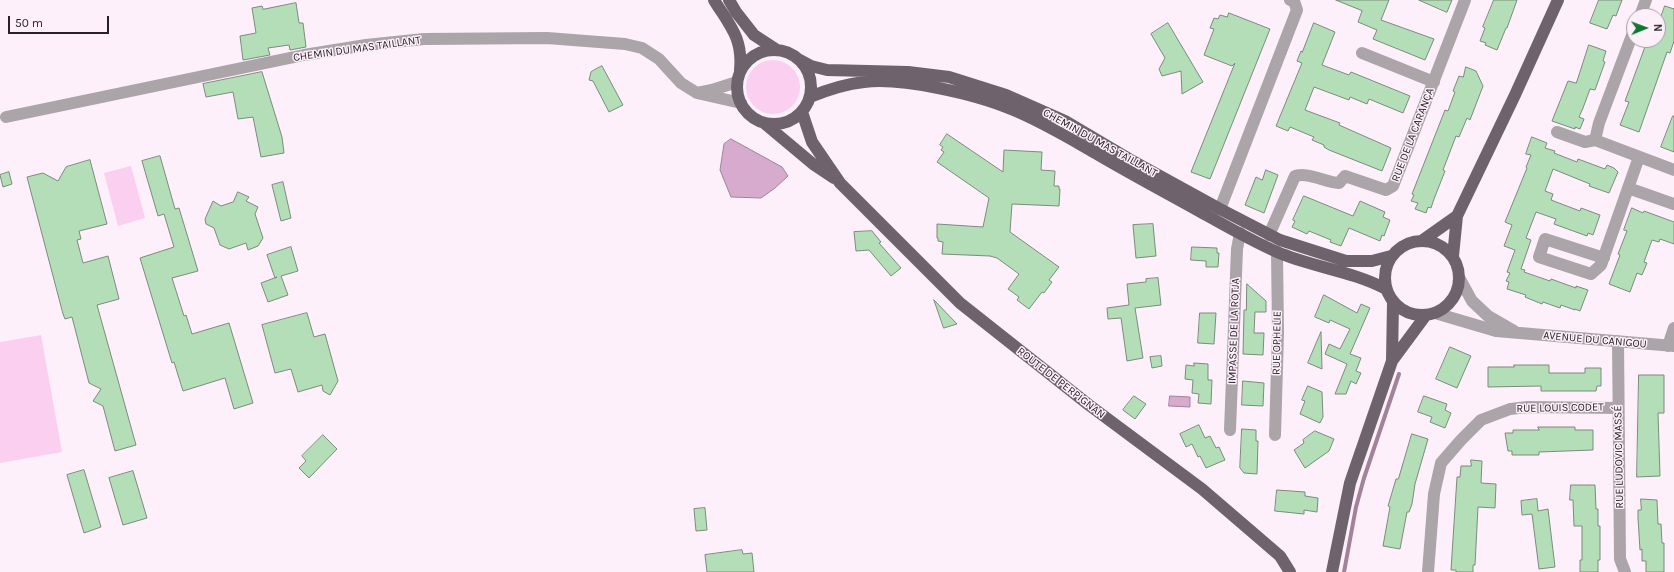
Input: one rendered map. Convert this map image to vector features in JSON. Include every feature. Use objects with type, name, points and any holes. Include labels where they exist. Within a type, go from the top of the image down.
[{"type":"main road","points":[[714,0],[737,37],[741,55],[737,93],[741,104],[755,119],[764,123],[785,123],[802,112],[810,97],[810,76],[798,59],[788,53],[777,50],[754,35],[736,12],[729,0]]},
{"type":"main road","points":[[1453,256],[1457,216],[1515,95],[1558,0]]},
{"type":"main road","points":[[739,77],[746,62],[755,55],[766,51],[777,50]]},
{"type":"main road","name":"CHEMIN DU MAS TAILLANT","points":[[798,59],[811,66],[827,70],[908,72],[949,78],[1006,94],[1065,121],[1129,160],[1280,240],[1346,261],[1372,261],[1391,256]]},
{"type":"main road","name":"CHEMIN DU MAS TAILLANT","points":[[810,97],[827,90],[866,82],[906,84],[940,89],[980,98],[1011,108],[1052,128],[1119,167],[1277,252],[1365,278],[1386,289]]},
{"type":"main road","name":"ROUTE DE PERPIGNAN","points":[[802,112],[812,142],[840,183]]},
{"type":"main road","name":"ROUTE DE PERPIGNAN","points":[[764,123],[813,164],[840,183],[960,302],[1089,405],[1202,489],[1280,556],[1290,572]]},
{"type":"main road","points":[[1423,240],[1457,216]]},
{"type":"main road","points":[[1423,240],[1435,242],[1445,248],[1453,256],[1458,267],[1460,279],[1458,290],[1445,308],[1431,314],[1414,314],[1403,310],[1393,302],[1386,289],[1386,266],[1391,256],[1400,248],[1411,242],[1423,240]]},
{"type":"main road","points":[[1332,572],[1350,483],[1392,361],[1393,302]]},
{"type":"main road","points":[[1392,361],[1431,314]]},
{"type":"street","points":[[1220,209],[1297,10],[1294,1],[1290,0]]},
{"type":"street","name":"RUE DE LA CARANÇA","points":[[1269,235],[1295,176],[1302,174],[1329,183],[1339,183],[1345,176],[1386,190],[1393,186],[1466,0]]},
{"type":"street","name":"CHEMIN DU MAS TAILLANT","points":[[6,118],[304,55],[366,45],[424,39],[547,38],[625,44],[642,48],[659,59],[681,83],[697,93],[741,104]]},
{"type":"street","points":[[1595,140],[1599,123],[1627,48]]},
{"type":"street","name":"RUE DE LA CARANÇA","points":[[1362,53],[1434,82]]},
{"type":"street","points":[[697,93],[712,90],[739,77]]},
{"type":"street","points":[[1557,132],[1585,142],[1595,140],[1674,170]]},
{"type":"street","points":[[1604,258],[1545,240],[1539,257],[1591,274],[1601,265],[1604,258],[1639,157]]},
{"type":"street","points":[[1628,188],[1674,204]]},
{"type":"street","name":"IMPASSE DE LA ROTJA","points":[[1230,430],[1237,249],[1240,233]]},
{"type":"street","name":"RUE OPHELIE","points":[[1275,435],[1278,333],[1277,252]]},
{"type":"street","name":"AVENUE DU CANIGOU","points":[[1460,279],[1472,301],[1488,316],[1517,333]]},
{"type":"street","name":"AVENUE DU CANIGOU","points":[[1431,314],[1496,331],[1671,346]]},
{"type":"street","points":[[1671,346],[1674,328]]},
{"type":"street","name":"RUE LUDOVIC MASSÉ","points":[[1618,341],[1620,559],[1625,572]]},
{"type":"street","name":"RUE LOUIS CODET","points":[[1428,572],[1434,494],[1441,463],[1460,440],[1481,420],[1510,409],[1528,407],[1618,408]]},
{"type":"shaded area","points":[[768,60],[778,60],[792,68],[798,77],[800,87],[798,97],[792,106],[778,114],[768,114],[758,109],[751,102],[746,92],[746,82],[751,72],[758,65]]},
{"type":"shaded area","points":[[731,139],[782,167],[788,176],[761,198],[731,197],[720,170],[724,144]]},
{"type":"shaded area","points":[[131,166],[145,218],[118,226],[104,173]]},
{"type":"shaded area","points":[[41,335],[62,452],[0,463],[0,342]]},
{"type":"shaded area","points":[[1170,396],[1190,397],[1190,407],[1169,406]]},
{"type":"building","points":[[1336,0],[1389,0],[1381,20],[1434,39],[1425,60],[1373,39],[1377,30],[1358,22],[1362,11]]},
{"type":"building","points":[[1419,0],[1452,0],[1447,12]]},
{"type":"building","points":[[1494,0],[1517,0],[1497,50],[1480,41],[1485,28],[1483,27]]},
{"type":"building","points":[[1599,0],[1622,0],[1616,16],[1613,15],[1607,29],[1590,23]]},
{"type":"building","points":[[296,3],[299,23],[303,23],[306,47],[290,50],[289,45],[268,48],[270,55],[243,60],[240,36],[256,33],[252,8],[262,6],[263,9]]},
{"type":"building","points":[[1665,6],[1674,9],[1674,41],[1670,53],[1667,52],[1639,132],[1620,125],[1629,102],[1625,101],[1645,48],[1666,48],[1666,8],[1664,8]]},
{"type":"building","points":[[1229,13],[1270,29],[1210,179],[1191,172],[1235,63],[1232,66],[1204,55],[1214,29],[1210,28],[1214,18],[1218,19],[1220,15],[1227,17]]},
{"type":"building","points":[[1168,23],[1203,82],[1182,94],[1181,71],[1162,76],[1159,69],[1165,58],[1151,34]]},
{"type":"building","points":[[1314,23],[1335,32],[1322,65],[1349,75],[1351,72],[1410,96],[1403,113],[1369,99],[1367,104],[1350,97],[1349,100],[1314,87],[1305,110],[1340,123],[1339,125],[1391,148],[1382,171],[1329,150],[1324,147],[1324,145],[1312,140],[1314,137],[1290,127],[1288,131],[1276,126],[1302,63],[1297,61]]},
{"type":"building","points":[[1589,45],[1606,51],[1603,61],[1605,62],[1595,90],[1590,89],[1579,117],[1584,119],[1580,129],[1575,127],[1575,129],[1552,121],[1568,81],[1576,83]]},
{"type":"building","points":[[602,66],[623,105],[609,112],[593,81],[589,80],[591,72]]},
{"type":"building","points":[[1466,67],[1476,71],[1483,86],[1470,120],[1467,118],[1459,137],[1456,136],[1431,208],[1428,207],[1426,213],[1415,209],[1418,203],[1411,201],[1414,195],[1412,194],[1445,110],[1448,111],[1455,92],[1453,91],[1459,76],[1463,77]]},
{"type":"building","points":[[262,72],[282,137],[284,153],[261,157],[253,117],[238,119],[233,92],[206,97],[203,84]]},
{"type":"building","points":[[1674,116],[1674,152],[1661,147]]},
{"type":"building","points":[[947,134],[1003,172],[1004,150],[1042,152],[1041,170],[1055,171],[1054,186],[1059,186],[1060,189],[1059,206],[1012,204],[1010,232],[1059,267],[1049,280],[1052,282],[1029,309],[1017,300],[1019,297],[1008,289],[1019,274],[997,258],[990,256],[942,254],[943,242],[938,241],[937,238],[937,224],[983,227],[989,198],[937,162],[944,152],[941,150],[943,147],[940,145]]},
{"type":"building","points":[[1532,137],[1547,143],[1545,148],[1555,151],[1554,153],[1577,162],[1578,159],[1605,169],[1607,165],[1614,168],[1618,172],[1609,193],[1589,186],[1590,184],[1553,169],[1545,191],[1553,194],[1551,200],[1580,211],[1581,208],[1600,215],[1593,235],[1588,233],[1587,236],[1554,224],[1556,219],[1536,212],[1526,238],[1531,240],[1521,269],[1525,270],[1524,272],[1550,281],[1551,279],[1576,288],[1576,286],[1588,290],[1580,311],[1561,305],[1560,308],[1543,302],[1542,304],[1525,297],[1526,295],[1507,289],[1509,282],[1506,281],[1510,273],[1507,272],[1515,250],[1504,246],[1512,225],[1505,222],[1527,168],[1526,167],[1531,155],[1526,154]]},
{"type":"building","points":[[160,156],[175,209],[179,208],[198,271],[172,278],[184,316],[186,315],[192,334],[229,323],[253,403],[234,409],[225,378],[183,391],[174,362],[172,363],[140,258],[174,247],[164,214],[158,216],[142,161]]},
{"type":"building","points":[[90,160],[107,224],[79,231],[81,239],[77,240],[83,263],[108,256],[119,299],[97,305],[136,445],[115,451],[103,406],[93,401],[101,389],[89,383],[72,317],[65,319],[63,314],[27,177],[43,173],[58,181],[66,167]]},
{"type":"building","points":[[1266,170],[1278,175],[1264,213],[1245,205],[1256,177],[1262,180]]},
{"type":"building","points":[[9,172],[12,184],[3,187],[0,175]]},
{"type":"building","points":[[283,182],[291,218],[281,221],[272,185]]},
{"type":"building","points":[[238,192],[249,197],[246,201],[258,207],[255,214],[263,238],[258,246],[248,250],[246,243],[229,249],[220,245],[214,228],[206,224],[205,219],[213,201],[221,206],[233,202]]},
{"type":"building","points":[[1304,196],[1353,216],[1360,201],[1385,212],[1383,217],[1390,220],[1384,236],[1382,235],[1380,241],[1349,228],[1341,246],[1309,231],[1307,234],[1292,227],[1295,221],[1293,220]]},
{"type":"building","points":[[1632,208],[1643,213],[1644,211],[1674,222],[1674,244],[1660,239],[1659,242],[1652,240],[1644,262],[1647,263],[1642,275],[1637,273],[1630,292],[1609,284],[1620,255],[1618,254],[1627,231],[1624,230]]},
{"type":"building","points":[[1153,224],[1156,256],[1136,258],[1133,225]]},
{"type":"building","points":[[872,231],[881,242],[879,243],[901,268],[891,276],[869,250],[856,251],[854,232]]},
{"type":"building","points":[[291,247],[298,271],[281,276],[288,295],[268,302],[261,283],[275,278],[267,255]]},
{"type":"building","points":[[1192,247],[1217,248],[1217,253],[1219,253],[1218,267],[1206,267],[1206,261],[1191,260]]},
{"type":"building","points":[[1158,278],[1161,305],[1135,308],[1143,358],[1127,361],[1121,318],[1108,319],[1107,308],[1129,305],[1127,284],[1146,282],[1146,279]]},
{"type":"building","points":[[1247,284],[1266,301],[1266,312],[1255,312],[1254,333],[1264,333],[1263,355],[1243,354],[1244,310],[1246,310]]},
{"type":"building","points":[[1324,295],[1357,313],[1361,304],[1370,308],[1350,354],[1361,358],[1356,371],[1361,373],[1356,384],[1351,381],[1346,394],[1335,394],[1347,364],[1325,354],[1329,344],[1340,349],[1350,329],[1330,320],[1329,323],[1315,317]]},
{"type":"building","points":[[934,300],[957,324],[944,328]]},
{"type":"building","points":[[307,313],[314,337],[325,334],[338,381],[330,395],[323,391],[322,385],[298,392],[291,369],[275,373],[262,325]]},
{"type":"building","points":[[1200,313],[1216,313],[1214,344],[1198,343]]},
{"type":"building","points":[[1321,332],[1322,369],[1308,363]]},
{"type":"building","points":[[1450,347],[1471,356],[1457,388],[1436,379]]},
{"type":"building","points":[[1161,356],[1162,366],[1152,368],[1150,357]]},
{"type":"building","points":[[1194,363],[1208,364],[1208,380],[1212,380],[1211,404],[1198,403],[1199,394],[1192,393],[1193,380],[1185,379],[1186,365],[1194,366]]},
{"type":"building","points":[[1514,365],[1549,365],[1549,373],[1585,373],[1585,368],[1601,368],[1601,386],[1597,386],[1596,391],[1541,391],[1541,386],[1488,387],[1488,367],[1514,367]]},
{"type":"building","points":[[1639,375],[1664,375],[1664,413],[1658,413],[1660,476],[1637,477]]},
{"type":"building","points":[[1243,381],[1264,383],[1263,406],[1242,405]]},
{"type":"building","points":[[1308,386],[1322,392],[1323,417],[1320,423],[1300,414],[1305,401],[1302,400]]},
{"type":"building","points":[[1134,396],[1146,404],[1135,419],[1123,410]]},
{"type":"building","points":[[1424,396],[1447,404],[1445,410],[1451,413],[1445,428],[1430,422],[1432,417],[1418,412]]},
{"type":"building","points":[[1199,425],[1205,438],[1210,436],[1216,448],[1219,447],[1225,460],[1206,468],[1200,456],[1198,457],[1192,444],[1186,447],[1180,434]]},
{"type":"building","points":[[1538,427],[1575,427],[1575,430],[1593,430],[1593,450],[1539,452],[1539,455],[1512,455],[1512,451],[1508,451],[1505,433],[1513,433],[1513,430],[1539,430]]},
{"type":"building","points":[[1242,429],[1256,430],[1256,441],[1258,441],[1257,474],[1244,473],[1240,468]]},
{"type":"building","points":[[1315,431],[1334,439],[1329,451],[1305,468],[1294,450],[1304,443],[1303,440]]},
{"type":"building","points":[[1412,434],[1428,439],[1415,484],[1412,504],[1409,512],[1407,512],[1400,549],[1383,546],[1390,507],[1388,506]]},
{"type":"building","points":[[323,435],[337,449],[309,478],[299,468],[306,461],[302,456]]},
{"type":"building","points":[[1471,460],[1482,461],[1481,483],[1496,484],[1495,508],[1478,507],[1475,565],[1473,565],[1473,572],[1456,572],[1456,570],[1451,570],[1457,477],[1460,477],[1461,466],[1471,466]]},
{"type":"building","points":[[84,470],[101,527],[84,533],[67,475]]},
{"type":"building","points":[[133,471],[147,518],[123,525],[109,478]]},
{"type":"building","points":[[1571,485],[1595,485],[1596,509],[1598,509],[1598,526],[1600,526],[1600,560],[1598,560],[1598,572],[1580,572],[1580,560],[1582,560],[1582,526],[1574,526],[1573,500],[1570,500]]},
{"type":"building","points":[[1277,490],[1305,492],[1305,496],[1318,498],[1317,512],[1304,510],[1304,514],[1275,511]]},
{"type":"building","points":[[1537,499],[1538,511],[1548,509],[1555,567],[1539,569],[1532,514],[1522,515],[1521,501]]},
{"type":"building","points":[[1641,499],[1657,500],[1658,524],[1661,524],[1662,543],[1664,543],[1664,572],[1646,572],[1646,561],[1642,561],[1638,518],[1638,510],[1641,510]]},
{"type":"building","points":[[705,508],[707,530],[696,531],[694,509]]},
{"type":"building","points":[[742,550],[743,554],[752,553],[754,572],[707,572],[705,555]]},
{"type":"waterway","points":[[1344,572],[1356,507],[1364,478],[1399,374]]}]
